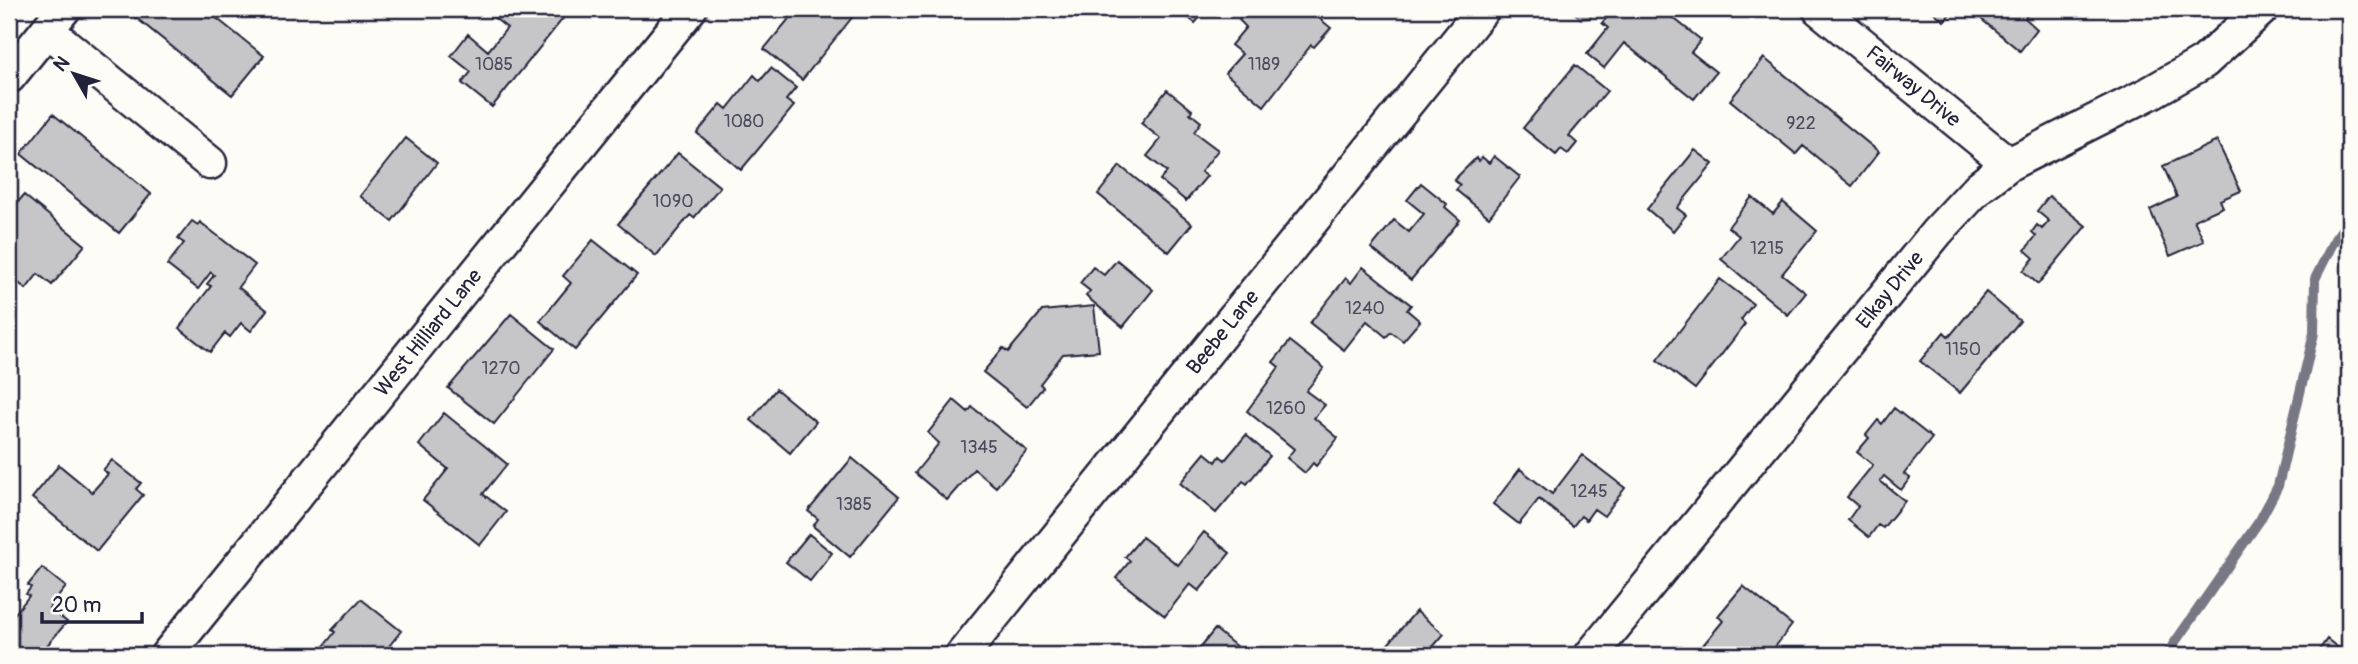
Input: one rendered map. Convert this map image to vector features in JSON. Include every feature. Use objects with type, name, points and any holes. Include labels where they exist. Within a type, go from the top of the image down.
[{"type":"street","name":"West Hilliard Lane","points":[[167,655],[690,9]]},
{"type":"street","name":"Beebe Lane","points":[[962,655],[1483,9]]},
{"type":"street","name":"Fairway Drive","points":[[1819,9],[2009,164]]},
{"type":"street","name":"Elkay Drive","points":[[1591,655],[1937,232],[1979,187],[2009,164],[2150,93],[2204,62],[2262,9]]},
{"type":"street","points":[[9,77],[56,19],[210,163]]},
{"type":"shaded area","points":[[1570,9],[1596,9],[1589,18],[1581,19]]},
{"type":"building","points":[[140,9],[205,9],[264,56],[232,95],[134,16]]},
{"type":"building","points":[[490,9],[556,9],[565,16],[492,107],[462,83],[471,72],[451,56],[468,34],[488,51],[507,28],[487,12]]},
{"type":"building","points":[[797,9],[858,10],[802,80],[764,49]]},
{"type":"building","points":[[1178,9],[1207,9],[1195,23]]},
{"type":"building","points":[[1249,9],[1308,9],[1331,28],[1314,47],[1311,45],[1264,106],[1225,73],[1242,54],[1231,45],[1246,27],[1239,20]]},
{"type":"building","points":[[1614,9],[1662,9],[1701,40],[1691,52],[1716,72],[1694,99],[1624,43],[1604,68],[1587,54],[1608,28],[1602,23]]},
{"type":"building","points":[[1930,9],[1954,9],[1944,21]]},
{"type":"building","points":[[1969,9],[2033,9],[2025,18],[2037,29],[2020,51]]},
{"type":"building","points":[[1764,58],[1879,152],[1852,186],[1803,146],[1796,154],[1730,100]]},
{"type":"building","points":[[1575,65],[1607,91],[1569,136],[1577,143],[1568,154],[1561,149],[1556,155],[1523,128]]},
{"type":"building","points":[[771,68],[796,88],[786,100],[794,106],[741,170],[697,133],[721,104],[727,109],[754,75],[760,81]]},
{"type":"building","points":[[1167,90],[1192,110],[1190,113],[1201,122],[1194,132],[1218,150],[1201,172],[1207,176],[1186,201],[1160,180],[1167,172],[1147,156],[1161,139],[1141,123]]},
{"type":"building","points":[[53,114],[151,194],[119,233],[21,154]]},
{"type":"building","points":[[406,138],[437,163],[392,221],[360,196]]},
{"type":"building","points":[[2217,141],[2241,191],[2220,200],[2223,207],[2194,220],[2204,241],[2170,256],[2150,210],[2177,197],[2163,166]]},
{"type":"building","points":[[1695,150],[1713,164],[1677,208],[1686,215],[1673,231],[1647,209]]},
{"type":"building","points":[[678,153],[720,187],[694,218],[690,215],[656,256],[618,224]]},
{"type":"building","points":[[1494,156],[1520,177],[1489,217],[1456,190],[1460,185],[1454,180],[1476,158],[1479,161],[1482,157],[1489,163]]},
{"type":"building","points":[[1120,166],[1192,224],[1169,252],[1098,194]]},
{"type":"building","points":[[1421,183],[1447,204],[1445,207],[1460,220],[1411,280],[1371,248],[1394,220],[1409,232],[1424,214],[1407,200]]},
{"type":"building","points":[[24,195],[85,245],[52,285],[38,274],[26,289],[9,275],[9,206],[12,209]]},
{"type":"building","points":[[2049,196],[2086,226],[2038,284],[2023,271],[2034,258],[2025,250],[2036,236],[2032,232],[2037,225],[2042,229],[2049,221],[2037,211]]},
{"type":"building","points":[[1752,197],[1773,214],[1783,202],[1817,231],[1782,274],[1806,293],[1788,315],[1721,259],[1739,236],[1728,227]]},
{"type":"building","points":[[192,221],[198,225],[200,222],[255,265],[238,287],[267,310],[251,331],[241,323],[230,337],[225,333],[210,352],[179,328],[211,286],[207,284],[214,275],[211,272],[198,289],[167,265],[184,243],[178,239]]},
{"type":"building","points":[[593,240],[637,275],[575,350],[540,321],[571,283],[563,276]]},
{"type":"building","points":[[1117,260],[1153,290],[1123,327],[1086,296],[1090,291],[1080,283],[1093,267],[1104,275]]},
{"type":"building","points":[[1363,267],[1411,305],[1407,310],[1420,321],[1403,341],[1391,332],[1386,337],[1367,321],[1344,350],[1310,323],[1346,278],[1351,283]]},
{"type":"building","points":[[1720,279],[1753,304],[1741,320],[1745,324],[1695,389],[1657,360]]},
{"type":"building","points":[[1986,292],[2020,321],[1960,393],[1920,361],[1944,332],[1949,337]]},
{"type":"building","points":[[1094,306],[1099,351],[1063,354],[1040,384],[1043,387],[1027,407],[983,372],[1003,348],[1008,352],[1042,311]]},
{"type":"building","points":[[511,314],[554,349],[494,424],[448,388]]},
{"type":"building","points":[[1290,341],[1324,368],[1306,391],[1325,405],[1314,418],[1338,438],[1316,466],[1313,463],[1305,473],[1287,458],[1294,449],[1247,411],[1279,367],[1273,362]]},
{"type":"building","points":[[776,389],[816,422],[790,453],[751,420]]},
{"type":"building","points":[[954,400],[968,412],[972,407],[1027,451],[996,487],[974,469],[947,500],[915,473],[939,443],[928,433]]},
{"type":"building","points":[[1894,408],[1932,438],[1904,474],[1910,478],[1901,490],[1884,476],[1880,481],[1905,501],[1883,528],[1878,525],[1869,537],[1848,520],[1858,506],[1847,497],[1873,465],[1857,452],[1869,438],[1866,435],[1878,420],[1882,424]]},
{"type":"building","points":[[444,413],[507,464],[483,494],[506,512],[480,545],[423,500],[448,469],[419,445]]},
{"type":"building","points":[[1246,435],[1270,456],[1247,484],[1243,481],[1216,513],[1180,483],[1205,453],[1216,462],[1220,456],[1225,460]]},
{"type":"building","points":[[1582,455],[1625,488],[1604,516],[1594,509],[1586,520],[1581,516],[1573,526],[1539,499],[1519,524],[1493,504],[1520,469],[1552,494]]},
{"type":"building","points":[[852,458],[899,497],[850,557],[813,526],[818,519],[808,511]]},
{"type":"building","points":[[112,460],[141,483],[136,489],[143,495],[97,551],[32,498],[59,465],[92,492],[108,474],[103,470]]},
{"type":"building","points":[[1204,532],[1230,553],[1199,591],[1190,584],[1165,616],[1116,578],[1130,561],[1125,557],[1142,537],[1178,565]]},
{"type":"building","points":[[809,534],[832,553],[810,581],[786,562]]},
{"type":"building","points":[[42,568],[66,587],[49,608],[67,622],[39,655],[31,652],[28,655],[17,655],[9,648],[9,621],[29,596],[26,594],[31,587],[28,585]]},
{"type":"building","points":[[1743,586],[1792,625],[1775,647],[1785,655],[1704,655],[1699,650],[1723,621],[1718,616]]},
{"type":"building","points":[[361,599],[401,631],[382,655],[317,655],[335,632],[332,630]]},
{"type":"building","points":[[1416,611],[1444,634],[1426,655],[1379,655]]},
{"type":"building","points":[[1215,629],[1243,652],[1240,655],[1194,655]]},
{"type":"building","points":[[2327,639],[2346,654],[2349,650],[2349,655],[2319,655],[2317,653]]},
{"type":"waterway","points":[[2166,655],[2260,520],[2278,486],[2314,333],[2315,279],[2335,239],[2349,220]]}]
